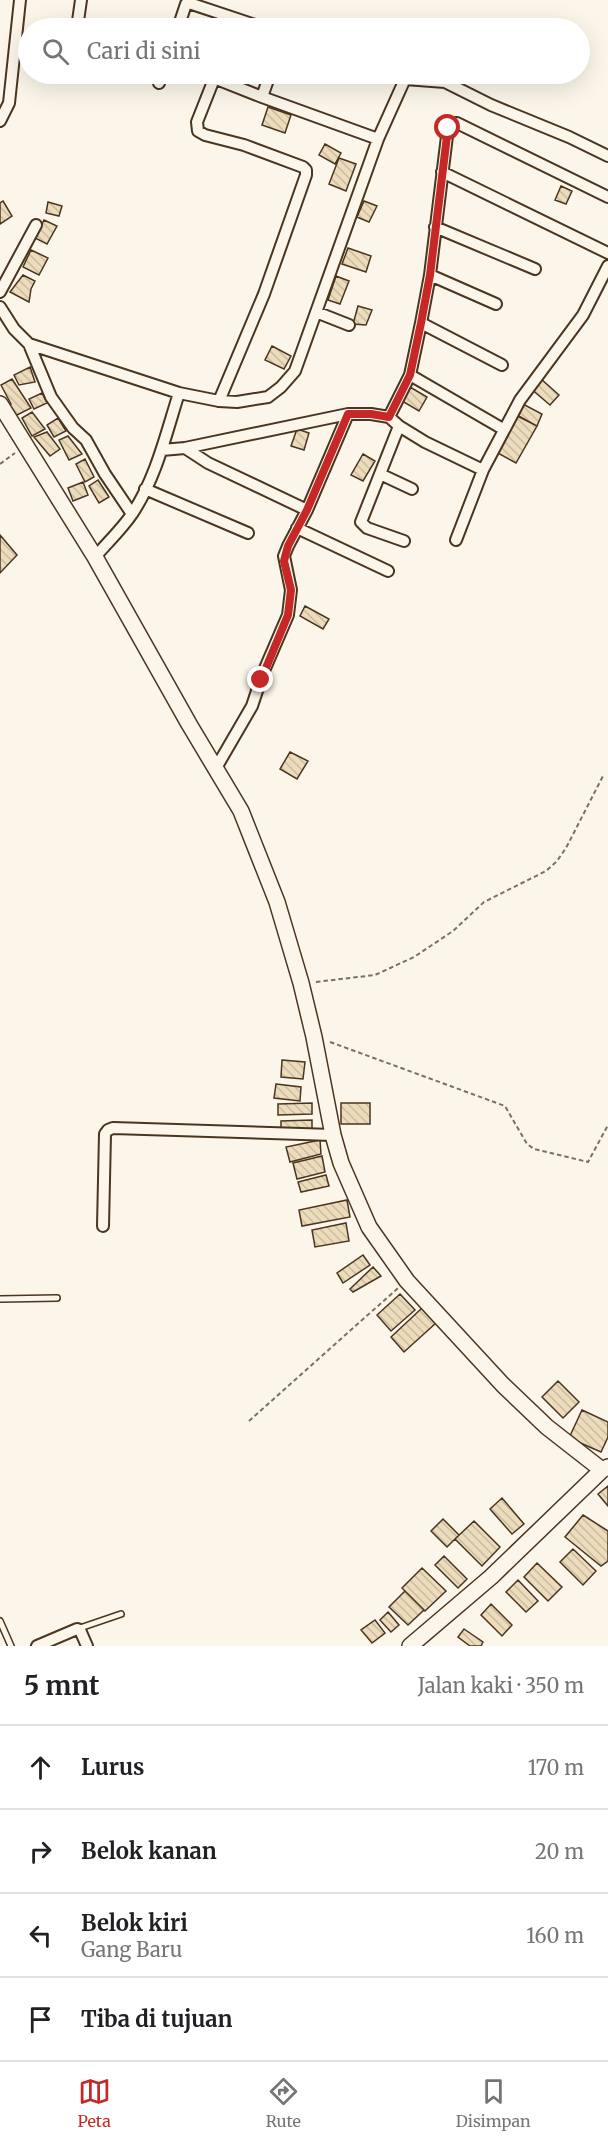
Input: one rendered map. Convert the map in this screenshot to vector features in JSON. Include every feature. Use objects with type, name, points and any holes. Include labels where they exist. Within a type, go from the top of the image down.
[{"type":"main road","points":[[0,404],[95,557],[189,724],[242,810],[277,902],[314,1037],[333,1135],[347,1182],[363,1217],[407,1281],[503,1385],[548,1427],[605,1468],[491,1577],[410,1646]]},
{"type":"street","points":[[18,18],[20,0]]},
{"type":"street","points":[[78,18],[81,0]]},
{"type":"street","points":[[181,18],[186,4],[189,3],[221,18]]},
{"type":"street","points":[[0,121],[9,103],[18,19]]},
{"type":"street","points":[[212,84],[196,122],[198,131],[244,145],[306,170],[264,294],[219,401]]},
{"type":"street","points":[[233,84],[262,97],[378,139]]},
{"type":"street","points":[[262,97],[267,84]]},
{"type":"street","points":[[2,314],[21,338],[29,344],[179,393],[237,402],[268,397],[281,387],[295,370],[378,139],[403,84]]},
{"type":"street","points":[[449,84],[491,105],[569,137],[608,156]]},
{"type":"street","points":[[389,417],[410,375],[430,275],[448,128],[451,124],[457,123],[608,197]]},
{"type":"street","points":[[442,172],[608,253]]},
{"type":"street","points":[[0,292],[36,225]]},
{"type":"street","points":[[435,227],[535,269]]},
{"type":"street","points":[[456,540],[483,470],[503,429],[531,384],[583,315],[608,266]]},
{"type":"street","points":[[430,275],[496,304]]},
{"type":"street","points":[[316,312],[349,325]]},
{"type":"street","points":[[421,323],[502,365]]},
{"type":"street","points":[[29,344],[51,397],[73,428],[86,440],[105,474],[132,514]]},
{"type":"street","points":[[410,375],[503,429]]},
{"type":"street","points":[[95,557],[132,514],[145,489],[162,450],[179,393]]},
{"type":"street","points":[[162,450],[185,448],[348,414],[371,414],[389,417],[425,442],[483,470]]},
{"type":"street","points":[[216,768],[252,706],[263,673],[288,615],[291,590],[284,556],[307,510],[348,414]]},
{"type":"street","points":[[399,426],[361,523],[367,528],[404,541]]},
{"type":"street","points":[[185,448],[208,463],[307,510]]},
{"type":"street","points":[[380,474],[412,489]]},
{"type":"street","points":[[145,489],[248,533]]},
{"type":"street","points":[[297,528],[388,571]]},
{"type":"street","points":[[103,1227],[105,1134],[113,1128],[333,1135]]},
{"type":"street","points":[[38,1646],[79,1629],[87,1646]]},
{"type":"lane","points":[[0,1299],[57,1298]]},
{"type":"lane","points":[[79,1629],[121,1614]]},
{"type":"lane","points":[[0,1621],[12,1646]]},
{"type":"path","points":[[0,464],[26,445]]},
{"type":"path","points":[[301,983],[375,975],[414,957],[433,945],[453,931],[484,902],[546,871],[566,848],[603,776]]},
{"type":"path","points":[[314,1037],[505,1106],[527,1144],[534,1149],[588,1162],[608,1125]]},
{"type":"path","points":[[249,1421],[407,1281]]},
{"type":"building","points":[[268,107],[291,115],[285,133],[262,125]]},
{"type":"building","points":[[325,144],[341,153],[335,164],[319,155]]},
{"type":"building","points":[[339,158],[356,164],[346,191],[329,184]]},
{"type":"building","points":[[561,186],[572,191],[566,204],[555,200]]},
{"type":"building","points":[[3,201],[12,216],[0,224],[0,203]]},
{"type":"building","points":[[364,201],[377,206],[369,222],[357,217]]},
{"type":"building","points":[[48,202],[62,206],[59,216],[46,213]]},
{"type":"building","points":[[44,220],[57,226],[47,244],[35,238]]},
{"type":"building","points":[[348,248],[371,256],[366,272],[342,264]]},
{"type":"building","points":[[31,250],[48,258],[39,275],[23,267]]},
{"type":"building","points":[[23,275],[35,281],[29,302],[10,292]]},
{"type":"building","points":[[336,276],[349,281],[340,304],[328,300]]},
{"type":"building","points":[[358,306],[372,310],[366,325],[353,324]]},
{"type":"building","points":[[272,346],[291,356],[284,369],[265,360]]},
{"type":"building","points":[[30,367],[35,382],[19,385],[14,375]]},
{"type":"building","points":[[540,378],[559,395],[550,405],[530,388]]},
{"type":"building","points":[[12,379],[31,408],[15,416],[1,385]]},
{"type":"building","points":[[410,387],[427,397],[419,411],[402,401]]},
{"type":"building","points":[[42,393],[47,403],[34,409],[29,399]]},
{"type":"building","points":[[521,403],[542,414],[537,426],[515,415]]},
{"type":"building","points":[[32,412],[45,429],[32,436],[22,418]]},
{"type":"building","points":[[515,414],[537,426],[516,463],[494,451]]},
{"type":"building","points":[[58,418],[66,431],[54,437],[47,425]]},
{"type":"building","points":[[297,429],[309,433],[304,450],[291,446]]},
{"type":"building","points":[[47,432],[60,449],[50,456],[34,437]]},
{"type":"building","points":[[68,436],[82,454],[69,460],[59,440]]},
{"type":"building","points":[[363,454],[375,461],[363,481],[351,475]]},
{"type":"building","points":[[85,459],[94,477],[85,482],[76,464]]},
{"type":"building","points":[[98,480],[109,497],[99,503],[89,486]]},
{"type":"building","points":[[83,482],[88,495],[73,501],[68,488]]},
{"type":"building","points":[[0,535],[17,555],[0,573]]},
{"type":"building","points":[[305,606],[329,619],[323,629],[300,616]]},
{"type":"building","points":[[290,752],[308,761],[297,779],[280,769]]},
{"type":"building","points":[[282,1060],[305,1062],[303,1079],[281,1077]]},
{"type":"building","points":[[276,1084],[301,1087],[300,1101],[274,1098]]},
{"type":"building","points":[[312,1103],[312,1114],[278,1115],[278,1104]]},
{"type":"building","points":[[341,1103],[370,1103],[370,1124],[341,1124]]},
{"type":"building","points":[[312,1120],[312,1132],[281,1133],[281,1121]]},
{"type":"building","points":[[320,1140],[321,1154],[290,1162],[286,1147]]},
{"type":"building","points":[[322,1156],[325,1172],[297,1179],[293,1163]]},
{"type":"building","points":[[326,1175],[329,1186],[301,1192],[298,1182]]},
{"type":"building","points":[[347,1200],[350,1217],[302,1226],[299,1210]]},
{"type":"building","points":[[346,1223],[349,1241],[315,1247],[312,1230]]},
{"type":"building","points":[[363,1255],[370,1265],[343,1283],[337,1273]]},
{"type":"building","points":[[373,1267],[381,1276],[353,1292],[350,1289]]},
{"type":"building","points":[[400,1294],[415,1310],[391,1331],[377,1315]]},
{"type":"building","points":[[422,1308],[436,1323],[404,1352],[391,1337]]},
{"type":"building","points":[[558,1381],[579,1402],[563,1418],[542,1397]]},
{"type":"building","points":[[582,1410],[608,1422],[608,1437],[601,1452],[569,1438]]},
{"type":"building","points":[[608,1486],[608,1506],[598,1494]]},
{"type":"building","points":[[502,1498],[524,1524],[512,1534],[490,1509]]},
{"type":"building","points":[[583,1515],[608,1531],[608,1561],[601,1566],[565,1537]]},
{"type":"building","points":[[443,1519],[459,1535],[447,1547],[431,1531]]},
{"type":"building","points":[[474,1521],[500,1547],[482,1566],[455,1539]]},
{"type":"building","points":[[573,1549],[596,1571],[583,1585],[560,1562]]},
{"type":"building","points":[[444,1556],[467,1579],[458,1588],[435,1565]]},
{"type":"building","points":[[537,1563],[562,1587],[548,1601],[524,1577]]},
{"type":"building","points":[[422,1568],[446,1591],[425,1611],[402,1588]]},
{"type":"building","points":[[518,1580],[538,1601],[526,1612],[506,1592]]},
{"type":"building","points":[[405,1591],[424,1610],[408,1625],[389,1607]]},
{"type":"building","points":[[491,1604],[512,1625],[502,1636],[481,1615]]},
{"type":"building","points":[[388,1612],[399,1625],[391,1632],[380,1620]]},
{"type":"building","points":[[375,1620],[385,1633],[372,1643],[361,1630]]},
{"type":"building","points":[[464,1629],[483,1642],[481,1646],[470,1646],[458,1637]]},
{"type":"route","points":[[261,680],[283,629],[291,599],[291,582],[284,556],[307,510],[348,414],[389,417],[410,375],[430,275],[448,128]]}]
